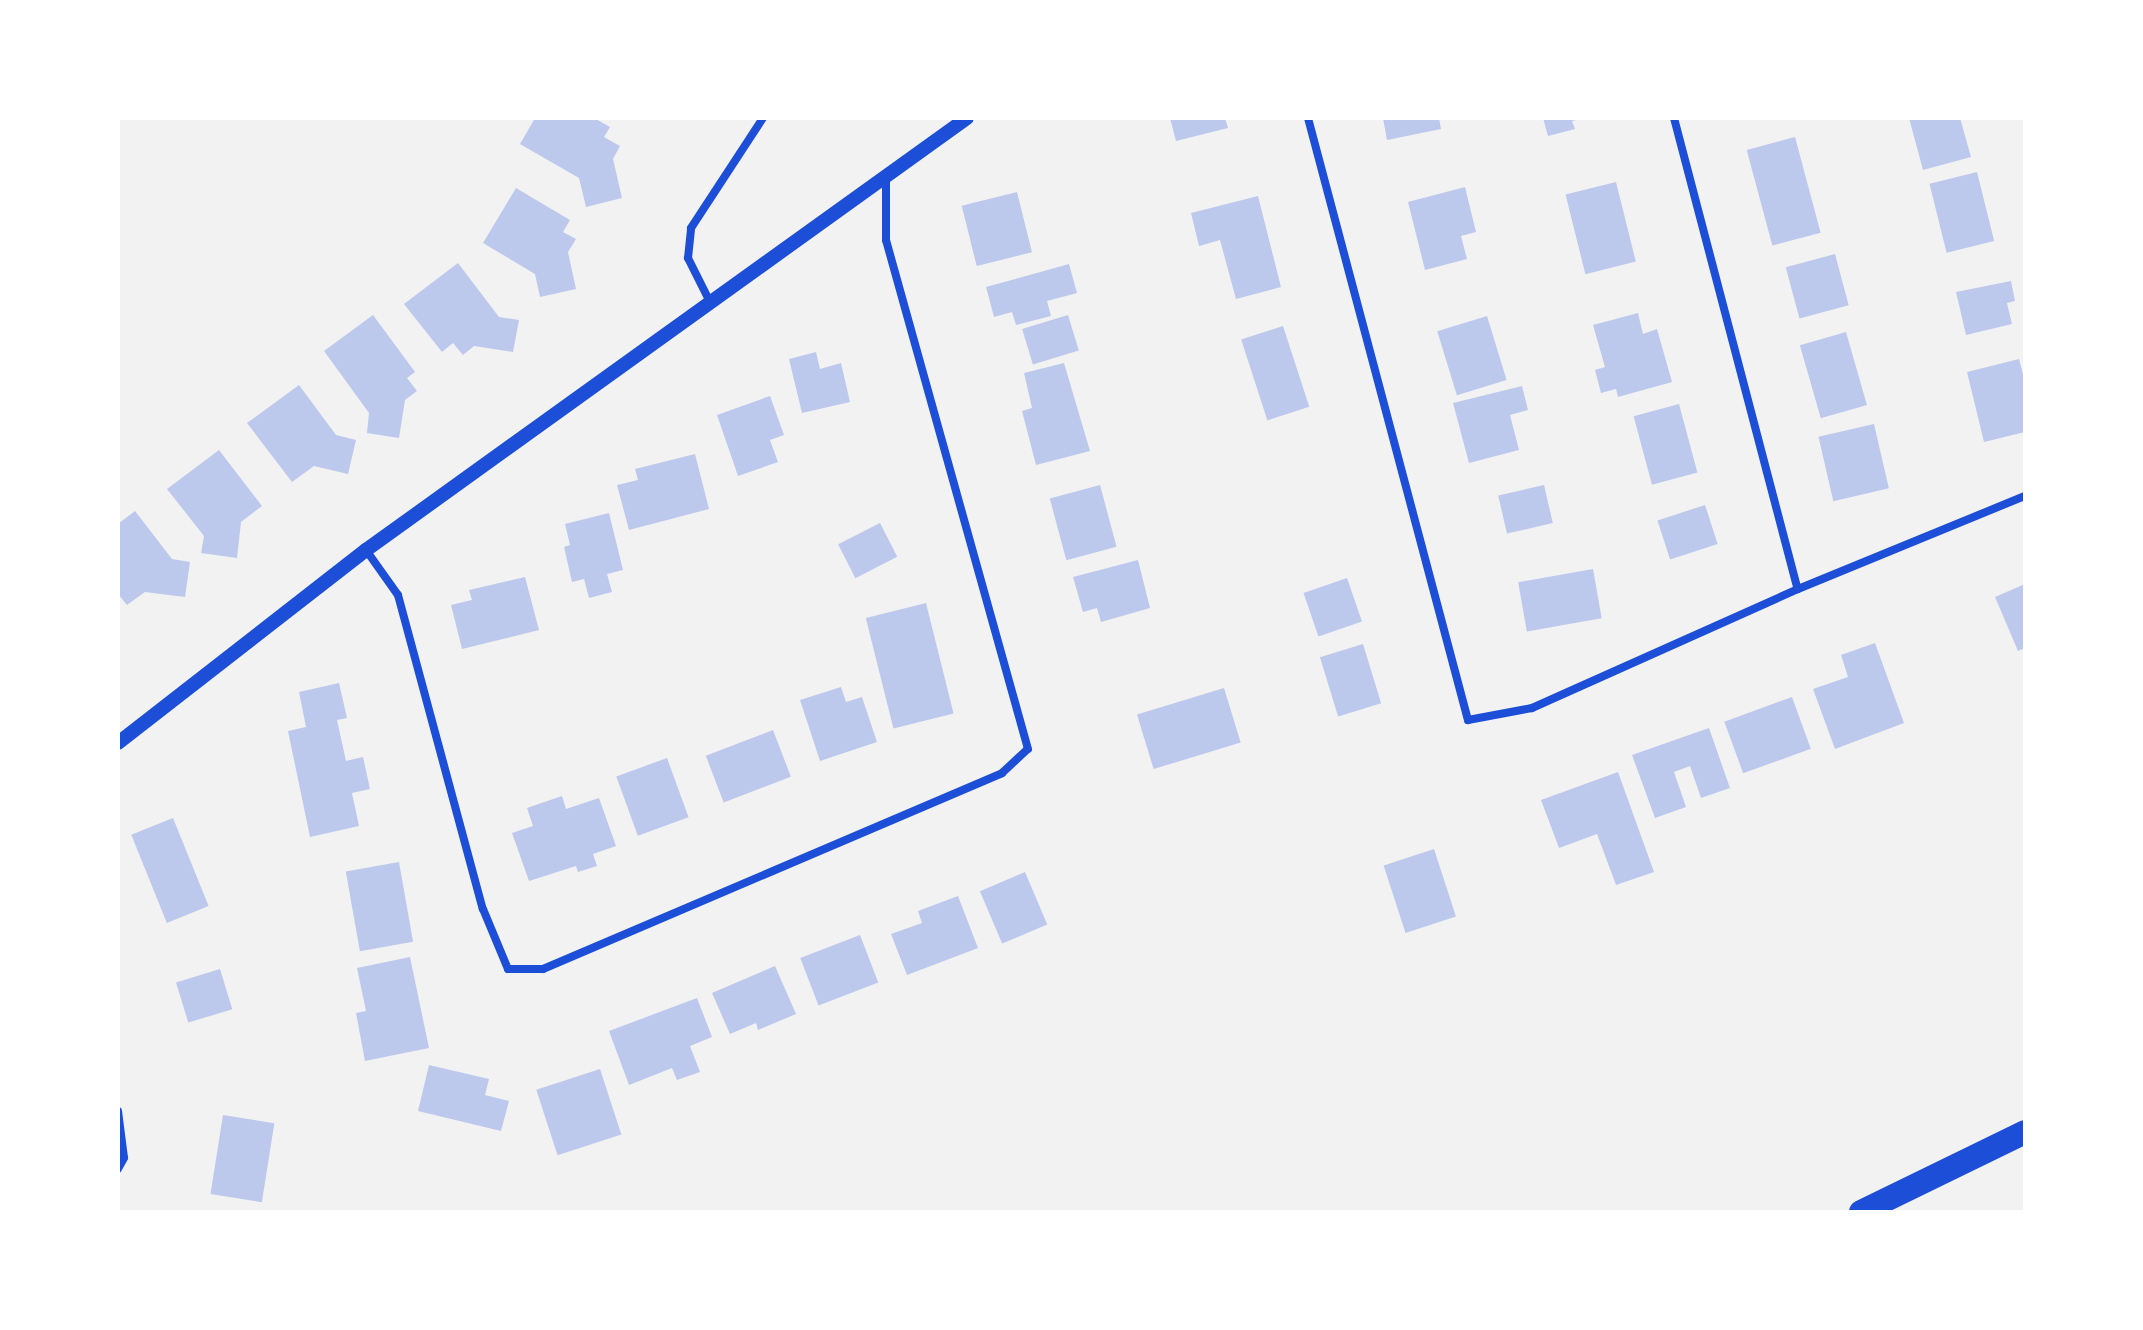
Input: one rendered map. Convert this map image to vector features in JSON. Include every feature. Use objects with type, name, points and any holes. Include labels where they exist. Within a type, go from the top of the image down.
[{"type":"highway","points":[[1861,1212],[2025,1132]]},
{"type":"street","points":[[709,300],[688,258],[691,228],[763,118]]},
{"type":"street","points":[[118,743],[366,550],[709,300],[967,118]]},
{"type":"street","points":[[1308,118],[1468,720],[1532,708],[1798,589],[2025,496]]},
{"type":"street","points":[[1674,118],[1798,589]]},
{"type":"street","points":[[366,550],[398,595],[483,909],[508,969],[543,969],[1002,773],[1028,749],[886,240],[886,176]]},
{"type":"street","points":[[118,1111],[124,1158],[118,1169]]},
{"type":"building","points":[[535,118],[594,118],[610,127],[604,137],[620,146],[613,159],[622,198],[586,207],[579,178],[520,144]]},
{"type":"building","points":[[1170,118],[1225,118],[1228,128],[1176,141]]},
{"type":"building","points":[[1383,118],[1439,118],[1441,129],[1387,140]]},
{"type":"building","points":[[1543,118],[1581,119],[1572,121],[1575,129],[1548,136]]},
{"type":"building","points":[[1909,118],[1960,118],[1971,157],[1923,170]]},
{"type":"building","points":[[1795,137],[1821,233],[1772,246],[1747,150]]},
{"type":"building","points":[[1977,172],[1994,241],[1947,253],[1929,184]]},
{"type":"building","points":[[1616,182],[1636,262],[1585,274],[1566,195]]},
{"type":"building","points":[[1465,187],[1476,232],[1461,236],[1467,259],[1425,270],[1408,202]]},
{"type":"building","points":[[516,188],[570,220],[563,232],[576,239],[568,252],[576,289],[540,297],[535,274],[483,243]]},
{"type":"building","points":[[1017,192],[1032,252],[977,266],[962,206]]},
{"type":"building","points":[[1258,196],[1281,287],[1236,299],[1220,240],[1199,246],[1191,213]]},
{"type":"building","points":[[1835,254],[1849,305],[1799,318],[1786,267]]},
{"type":"building","points":[[458,263],[499,317],[519,320],[513,352],[474,346],[463,355],[453,343],[442,352],[404,304]]},
{"type":"building","points":[[1069,264],[1077,293],[1047,301],[1051,316],[1016,325],[1012,312],[994,317],[986,287]]},
{"type":"building","points":[[2011,281],[2015,301],[2007,303],[2012,324],[1966,335],[1956,292]]},
{"type":"building","points":[[1638,313],[1643,334],[1657,329],[1672,382],[1618,397],[1616,389],[1601,393],[1595,370],[1605,367],[1593,325]]},
{"type":"building","points":[[373,315],[415,372],[407,378],[417,391],[405,400],[399,438],[367,433],[369,413],[324,351]]},
{"type":"building","points":[[1068,315],[1079,350],[1033,364],[1022,329]]},
{"type":"building","points":[[1487,316],[1507,380],[1457,395],[1437,331]]},
{"type":"building","points":[[1283,326],[1309,407],[1267,420],[1241,340]]},
{"type":"building","points":[[1846,332],[1867,405],[1821,418],[1800,345]]},
{"type":"building","points":[[816,352],[820,369],[841,363],[850,402],[802,413],[789,359]]},
{"type":"building","points":[[2019,359],[2025,382],[2025,432],[1984,442],[1967,372]]},
{"type":"building","points":[[1064,363],[1090,451],[1036,465],[1022,411],[1032,408],[1024,373]]},
{"type":"building","points":[[299,385],[336,435],[356,440],[348,474],[314,466],[292,482],[247,423]]},
{"type":"building","points":[[1522,386],[1528,410],[1510,415],[1519,450],[1469,463],[1453,403]]},
{"type":"building","points":[[770,396],[784,435],[770,440],[778,462],[738,476],[717,415]]},
{"type":"building","points":[[1679,404],[1697,473],[1652,485],[1634,416]]},
{"type":"building","points":[[1874,424],[1889,488],[1833,501],[1818,437]]},
{"type":"building","points":[[219,450],[262,506],[241,522],[237,558],[201,553],[204,536],[167,489]]},
{"type":"building","points":[[695,454],[709,509],[629,530],[617,485],[638,480],[635,469]]},
{"type":"building","points":[[1100,485],[1117,547],[1066,560],[1050,498]]},
{"type":"building","points":[[1544,485],[1553,523],[1507,534],[1498,496]]},
{"type":"building","points":[[1705,505],[1718,544],[1670,559],[1657,520]]},
{"type":"building","points":[[135,511],[172,559],[190,562],[185,597],[145,592],[127,605],[118,594],[118,524]]},
{"type":"building","points":[[609,513],[623,570],[607,574],[612,592],[589,598],[584,579],[572,582],[564,547],[570,545],[565,524]]},
{"type":"building","points":[[880,523],[897,557],[855,578],[838,544]]},
{"type":"building","points":[[1138,560],[1150,608],[1101,622],[1097,608],[1083,612],[1073,577]]},
{"type":"building","points":[[1593,569],[1602,618],[1527,631],[1518,582]]},
{"type":"building","points":[[525,577],[539,630],[462,649],[451,605],[472,600],[469,590]]},
{"type":"building","points":[[1347,578],[1362,621],[1318,636],[1304,593]]},
{"type":"building","points":[[2025,584],[2025,648],[2018,651],[1995,597]]},
{"type":"building","points":[[926,603],[954,714],[893,729],[866,618]]},
{"type":"building","points":[[1875,643],[1904,723],[1835,749],[1813,689],[1848,677],[1841,655]]},
{"type":"building","points":[[1363,644],[1381,703],[1338,716],[1320,657]]},
{"type":"building","points":[[339,683],[347,718],[337,720],[346,761],[363,757],[370,789],[352,793],[359,826],[310,837],[288,731],[306,727],[299,692]]},
{"type":"building","points":[[841,687],[846,702],[862,697],[877,742],[820,761],[800,700]]},
{"type":"building","points":[[1224,688],[1241,743],[1154,769],[1137,715]]},
{"type":"building","points":[[1792,697],[1811,749],[1743,773],[1724,722]]},
{"type":"building","points":[[1709,728],[1730,788],[1701,798],[1690,766],[1674,772],[1686,807],[1655,818],[1632,755]]},
{"type":"building","points":[[773,730],[791,777],[724,802],[706,756]]},
{"type":"building","points":[[667,758],[689,817],[638,836],[616,776]]},
{"type":"building","points":[[1618,772],[1654,872],[1616,885],[1597,834],[1559,848],[1541,800]]},
{"type":"building","points":[[562,796],[566,809],[599,798],[616,846],[593,854],[597,866],[578,872],[576,866],[529,881],[512,833],[533,826],[527,808]]},
{"type":"building","points":[[173,818],[209,906],[167,923],[131,835]]},
{"type":"building","points":[[1434,849],[1456,917],[1406,933],[1384,865]]},
{"type":"building","points":[[399,862],[413,942],[360,951],[346,871]]},
{"type":"building","points":[[1025,872],[1047,924],[1002,944],[980,891]]},
{"type":"building","points":[[958,896],[978,948],[907,975],[891,934],[922,923],[918,911]]},
{"type":"building","points":[[860,935],[878,983],[819,1006],[800,958]]},
{"type":"building","points":[[410,957],[429,1048],[365,1061],[356,1013],[366,1011],[357,968]]},
{"type":"building","points":[[775,966],[796,1014],[758,1030],[756,1023],[730,1034],[712,993]]},
{"type":"building","points":[[220,969],[232,1009],[188,1023],[176,982]]},
{"type":"building","points":[[697,998],[712,1037],[690,1046],[700,1072],[677,1080],[672,1068],[629,1085],[609,1031]]},
{"type":"building","points":[[429,1065],[489,1079],[485,1095],[509,1101],[501,1131],[418,1111]]},
{"type":"building","points":[[600,1069],[621,1135],[558,1155],[536,1090]]},
{"type":"building","points":[[223,1115],[274,1123],[262,1202],[210,1194]]}]
